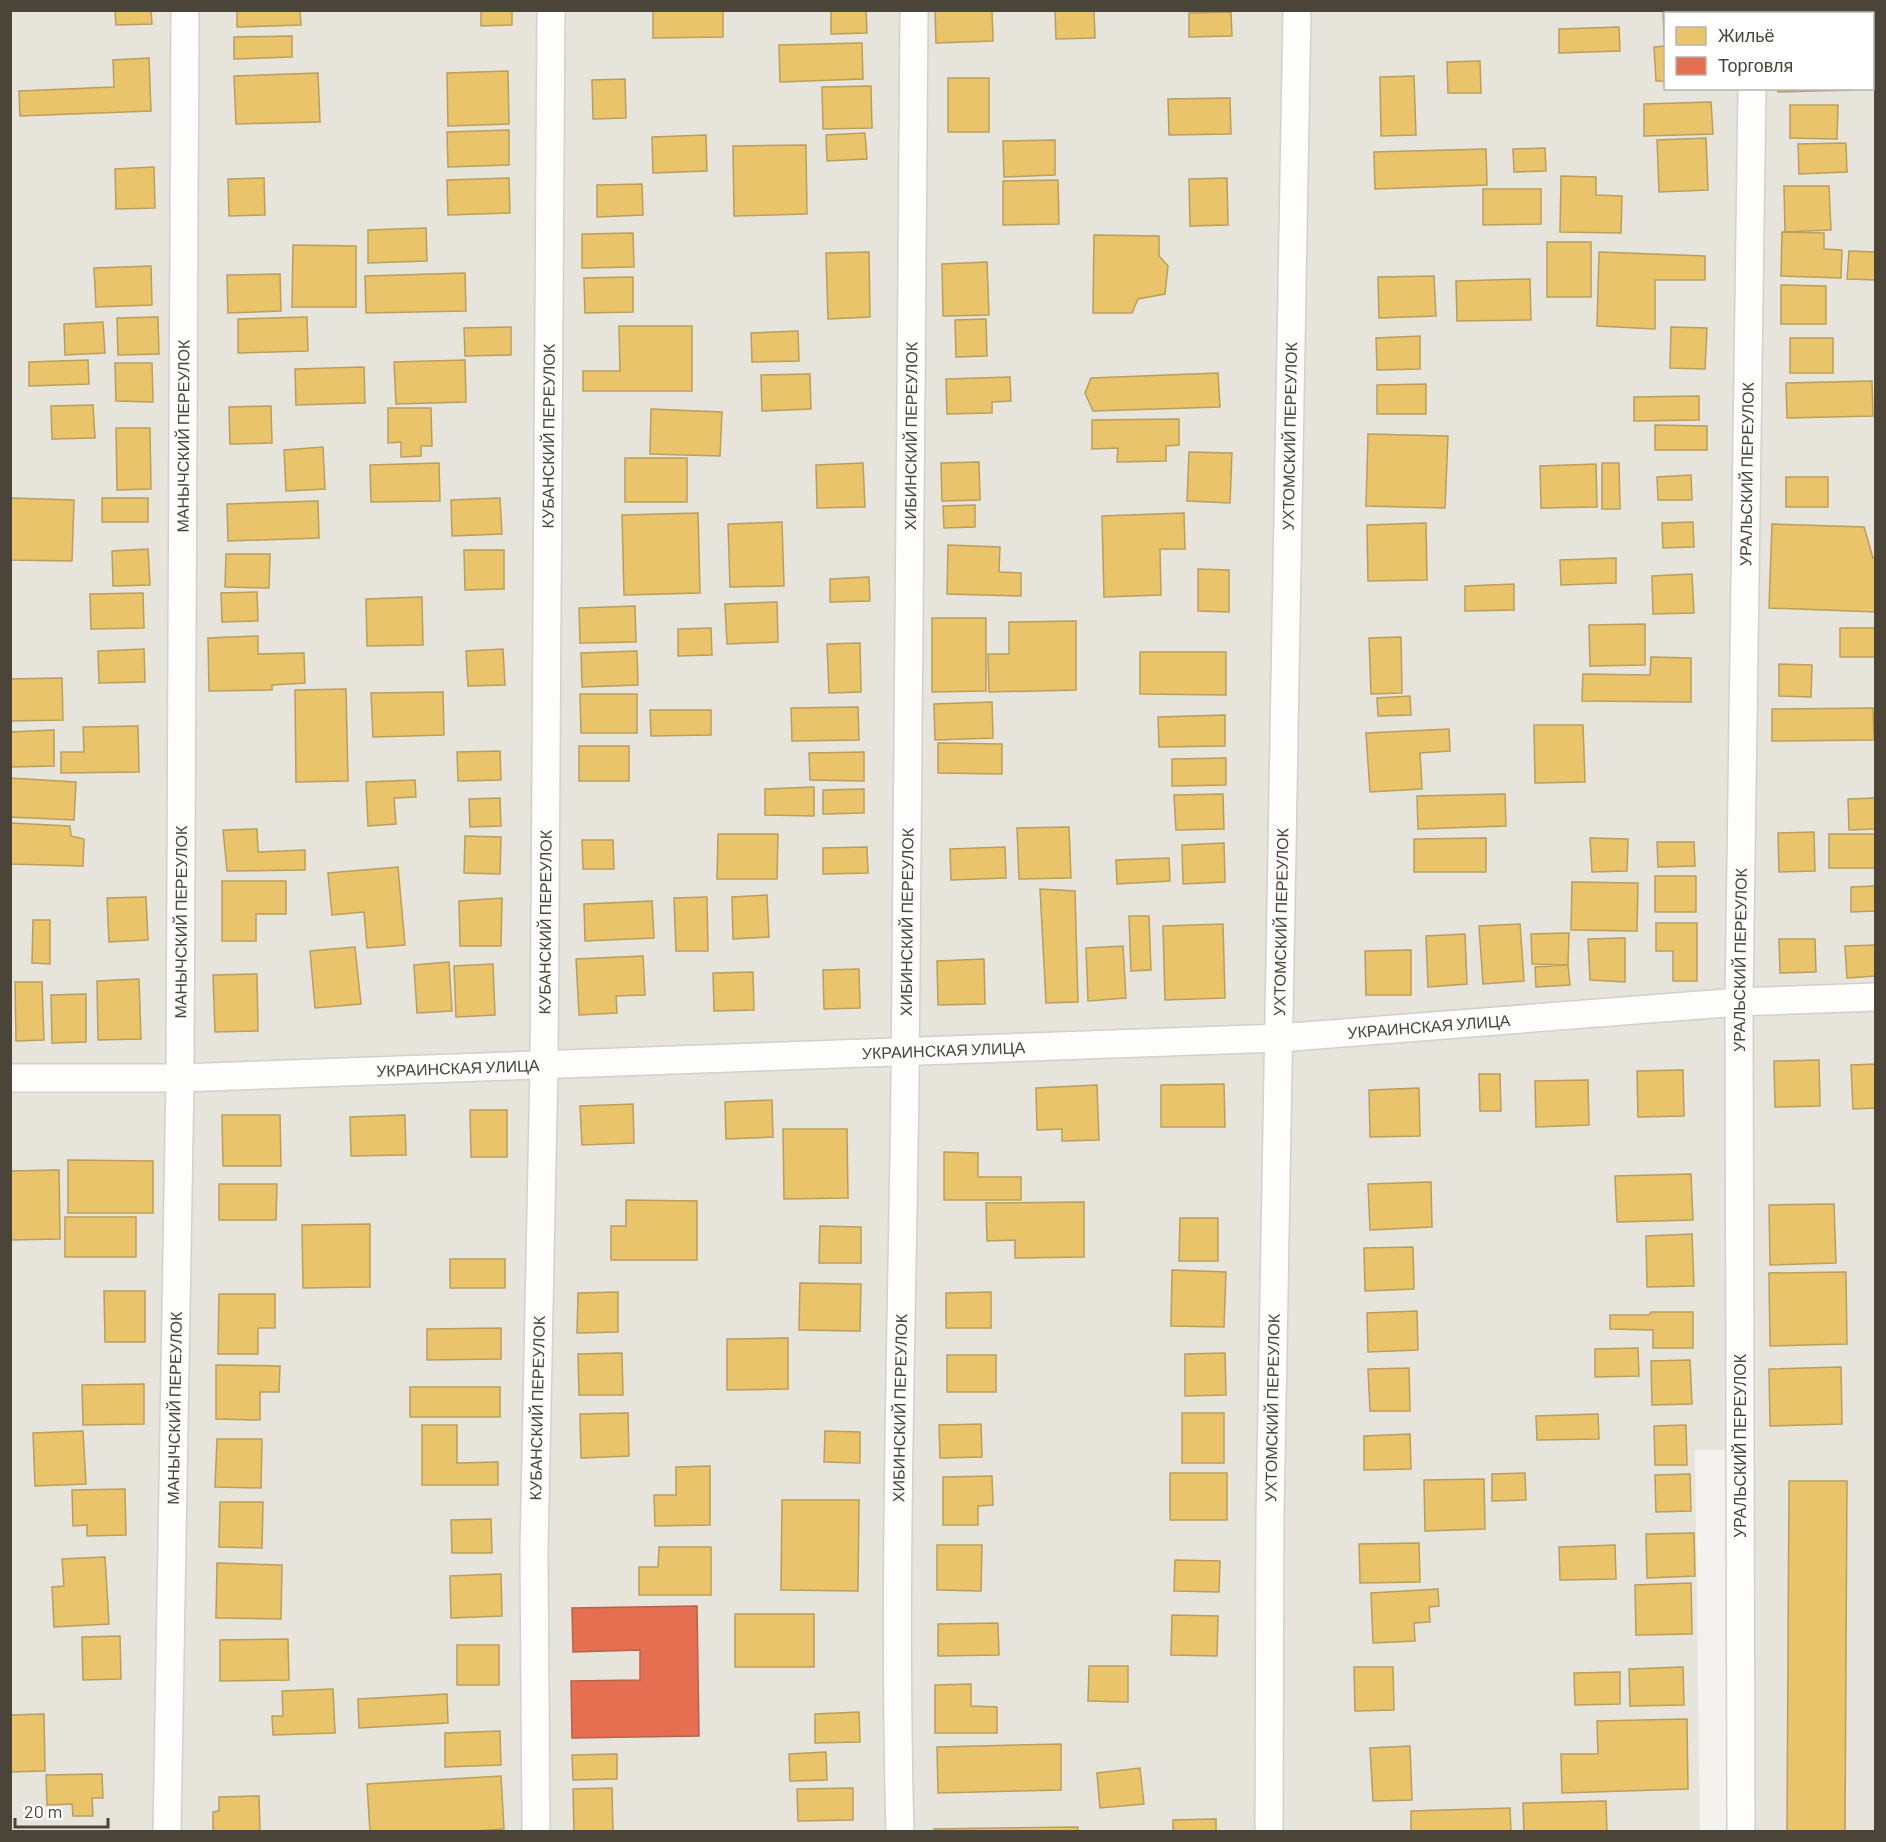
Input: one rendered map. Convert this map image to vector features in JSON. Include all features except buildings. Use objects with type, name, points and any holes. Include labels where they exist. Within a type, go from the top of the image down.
[{"type":"street","name":"МАНЫЧСКИЙ ПЕРЕУЛОК","points":[[167,1832],[180,1078],[185,10]]},
{"type":"street","name":"КУБАНСКИЙ ПЕРЕУЛОК","points":[[536,1832],[534,1551],[544,1066],[551,10]]},
{"type":"street","name":"ХИБИНСКИЙ ПЕРЕУЛОК","points":[[900,1832],[898,1485],[905,1051],[914,10]]},
{"type":"street","name":"УХТОМСКИЙ ПЕРЕУЛОК","points":[[1269,1832],[1270,1518],[1297,10]]},
{"type":"street","name":"УРАЛЬСКИЙ ПЕРЕУЛОК","points":[[1741,1832],[1738,1002],[1752,90]]},
{"type":"street","name":"УКРАИНСКАЯ УЛИЦА","points":[[10,1078],[180,1078],[1279,1038],[1738,1002],[1875,997]]},
{"type":"shaded area","points":[[11,11],[1875,11],[1875,1831],[1752,1831],[1749,1450],[1695,1450],[1700,1831],[11,1832]]}]
